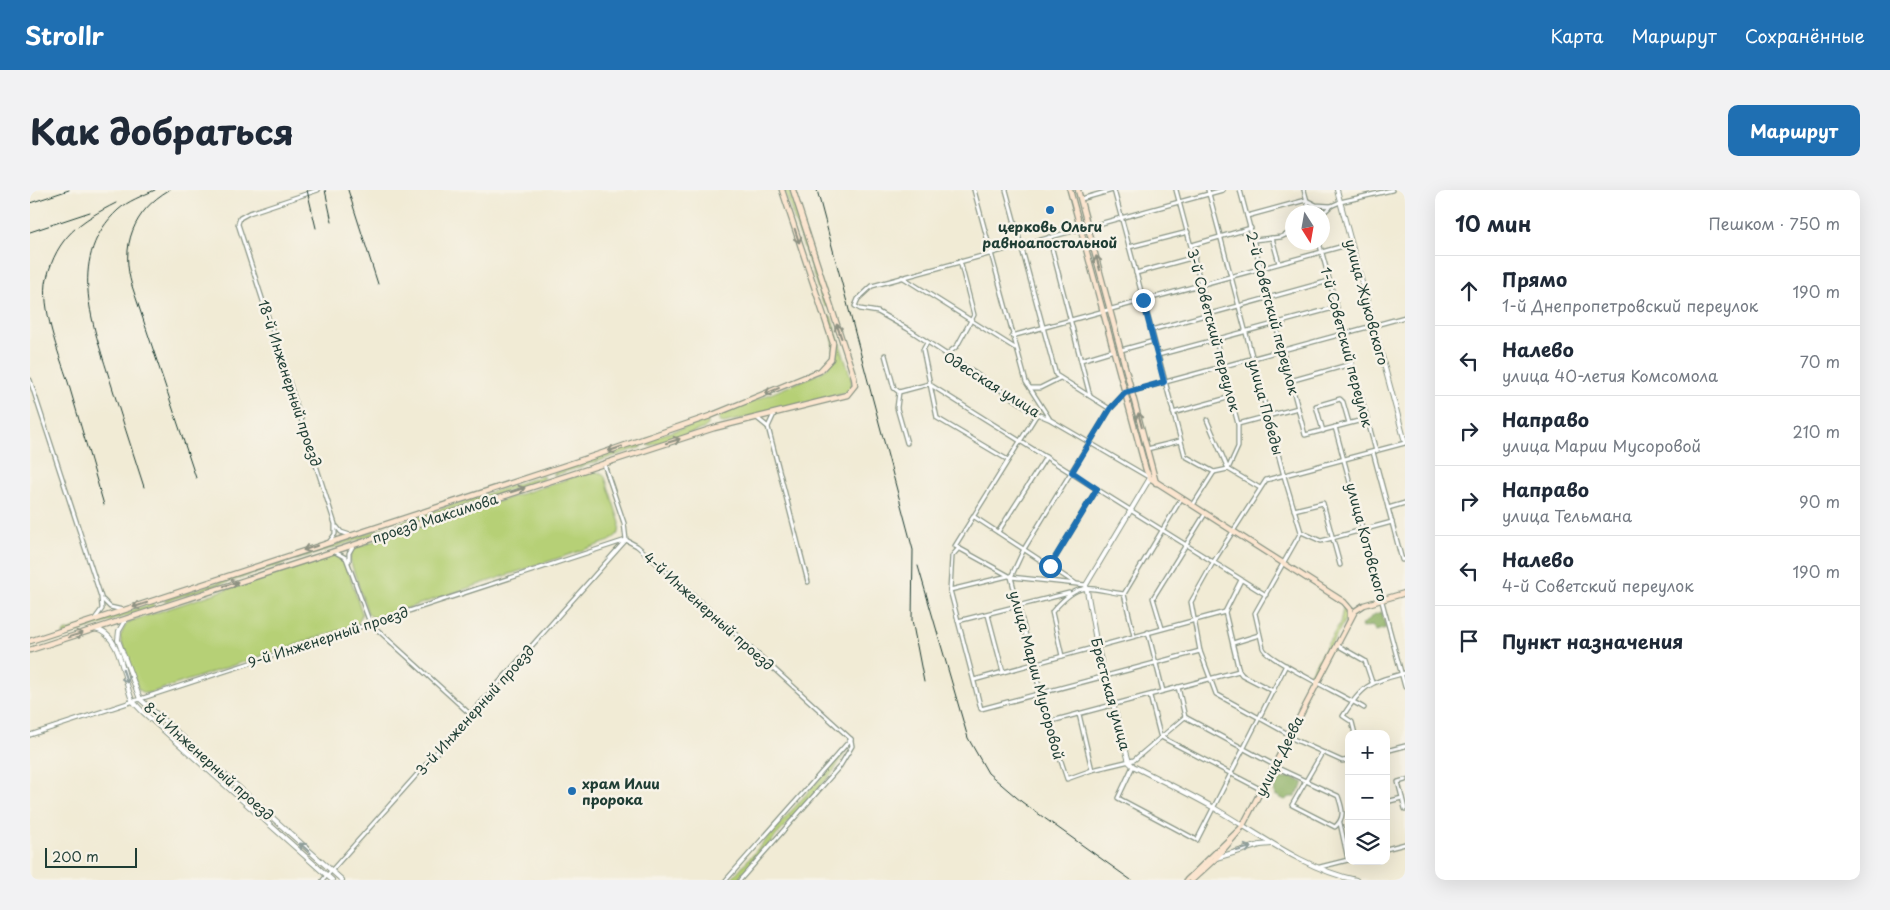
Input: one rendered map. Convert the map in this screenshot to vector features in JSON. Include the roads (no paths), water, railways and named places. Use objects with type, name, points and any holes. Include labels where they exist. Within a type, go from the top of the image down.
[{"type":"main road","points":[[782,190],[823,312],[832,310],[793,190]]},
{"type":"main road","points":[[1070,190],[1146,470],[1150,478],[1344,602],[1350,608],[1350,618]]},
{"type":"main road","points":[[1078,190],[1157,484]]},
{"type":"main road","name":"проезд Максимова","points":[[30,650],[714,428],[843,396],[853,389],[854,377],[832,310]]},
{"type":"main road","name":"проезд Максимова","points":[[30,641],[644,439],[710,416],[817,372],[831,359],[832,340],[823,312]]},
{"type":"main road","points":[[710,416],[714,428]]},
{"type":"main road","points":[[644,439],[647,449]]},
{"type":"main road","points":[[548,471],[550,480]]},
{"type":"main road","points":[[393,521],[396,531]]},
{"type":"main road","points":[[288,555],[291,565]]},
{"type":"main road","points":[[1344,602],[1364,605],[1405,593]]},
{"type":"main road","points":[[158,598],[161,607]]},
{"type":"main road","name":"улица Деева","points":[[1187,880],[1242,827],[1350,618],[1355,611],[1364,605]]},
{"type":"main road","points":[[56,632],[59,640]]},
{"type":"main road","points":[[1192,880],[1237,836],[1242,827]]},
{"type":"street","name":"18-й Инженерный проезд","points":[[318,190],[249,213],[240,218],[238,224],[335,524]]},
{"type":"street","points":[[974,190],[1015,348],[1026,382],[1049,418]]},
{"type":"street","points":[[1006,190],[1056,375],[1110,409]]},
{"type":"street","points":[[1081,198],[1113,190],[1185,456],[1214,472],[1228,470]]},
{"type":"street","name":"3-й Советский переулок","points":[[1176,190],[1238,424],[1238,448],[1228,470]]},
{"type":"street","points":[[901,277],[1179,202],[1208,192],[1223,190]]},
{"type":"street","name":"2-й Советский переулок","points":[[1240,190],[1277,324],[1305,436],[1323,431]]},
{"type":"street","points":[[1304,190],[1308,205]]},
{"type":"street","name":"улица Жуковского","points":[[1337,190],[1405,443]]},
{"type":"street","points":[[1247,216],[1306,200],[1316,205],[1332,206],[1340,202],[1392,190]]},
{"type":"street","name":"улица Победы","points":[[1208,192],[1284,476],[1301,532]]},
{"type":"street","points":[[1192,245],[1251,228]]},
{"type":"street","points":[[1129,247],[1188,232]]},
{"type":"street","points":[[1254,240],[1285,234]]},
{"type":"street","points":[[1049,237],[1091,396]]},
{"type":"street","points":[[1272,238],[1279,263]]},
{"type":"street","points":[[1012,336],[1351,244]]},
{"type":"street","name":"1-й Советский переулок","points":[[1322,252],[1403,559]]},
{"type":"street","points":[[1136,273],[1195,257]]},
{"type":"street","points":[[946,355],[957,346],[974,315],[960,261]]},
{"type":"street","points":[[901,277],[1015,348]]},
{"type":"street","name":"Одесская улица","points":[[901,277],[872,286],[858,299],[856,306],[860,309],[878,312],[908,329],[1036,414],[1049,418],[1150,478]]},
{"type":"street","points":[[1151,330],[1329,281]]},
{"type":"street","points":[[1158,355],[1337,307]]},
{"type":"street","points":[[1125,393],[1405,318]]},
{"type":"street","points":[[1121,350],[1154,341]]},
{"type":"street","points":[[927,343],[923,350],[937,418],[1008,460]]},
{"type":"street","points":[[1081,360],[1114,350]]},
{"type":"street","points":[[885,355],[894,388],[899,392]]},
{"type":"street","points":[[1290,381],[1351,364]]},
{"type":"street","points":[[1030,388],[1040,388],[1060,378]]},
{"type":"street","points":[[30,380],[101,597],[102,608],[93,620]]},
{"type":"street","points":[[899,392],[929,384],[1266,594]]},
{"type":"street","points":[[899,392],[897,408],[907,443]]},
{"type":"street","name":"улица Марии Мусоровой","points":[[1092,770],[1067,779],[1040,694],[1011,577],[1024,549],[1110,409],[1125,393]]},
{"type":"street","points":[[1173,413],[1231,397]]},
{"type":"street","points":[[1349,423],[1343,402],[1340,399],[1316,406],[1323,431],[1366,418]]},
{"type":"street","points":[[1238,424],[1298,408]]},
{"type":"street","points":[[768,427],[775,412]]},
{"type":"street","points":[[1011,577],[955,546],[1036,414]]},
{"type":"street","points":[[756,417],[768,427],[808,582]]},
{"type":"street","points":[[1206,420],[1228,470],[1260,488]]},
{"type":"street","name":"улица Котовского","points":[[1335,427],[1403,673],[1405,687]]},
{"type":"street","points":[[1147,449],[1180,441]]},
{"type":"street","points":[[1345,761],[1322,753],[1289,736],[1261,717],[1216,694],[1200,651],[1196,620],[1191,602],[1214,561],[1266,480],[1405,443]]},
{"type":"street","points":[[998,532],[1046,457]]},
{"type":"street","points":[[603,463],[624,523],[626,540]]},
{"type":"street","points":[[1192,506],[1214,472]]},
{"type":"street","points":[[958,621],[988,615],[1085,587],[1150,478]]},
{"type":"street","points":[[1050,566],[1097,489]]},
{"type":"street","points":[[1134,636],[1124,594],[1181,499]]},
{"type":"street","points":[[1294,510],[1323,503],[1340,565]]},
{"type":"street","points":[[1388,508],[1405,503]]},
{"type":"street","points":[[1162,628],[1153,598],[1205,514]]},
{"type":"street","points":[[973,516],[1077,584],[1124,594]]},
{"type":"street","points":[[1364,708],[1265,653],[1255,613],[1301,532],[1321,541],[1392,522]]},
{"type":"street","points":[[335,524],[341,532],[350,535]]},
{"type":"street","points":[[329,542],[335,534],[335,524]]},
{"type":"street","name":"9-й Инженерный проезд","points":[[30,735],[626,540]]},
{"type":"street","name":"3-й Инженерный проезд","points":[[323,880],[626,540]]},
{"type":"street","name":"4-й Инженерный проезд","points":[[626,540],[637,546],[689,591],[851,739]]},
{"type":"street","points":[[349,565],[349,553],[354,544]]},
{"type":"street","points":[[959,548],[952,556],[950,590],[981,709],[1200,651]]},
{"type":"street","points":[[331,552],[342,554],[349,565],[370,623],[470,714]]},
{"type":"street","points":[[950,590],[1004,576],[1077,584]]},
{"type":"street","points":[[1241,580],[1224,612],[1240,671],[1242,675],[1273,691]]},
{"type":"street","name":"Брестская улица","points":[[1085,587],[1097,646],[1129,762],[1133,766],[1213,808],[1272,844],[1340,876],[1356,880]]},
{"type":"street","points":[[1062,656],[1052,612],[1069,593]]},
{"type":"street","points":[[101,597],[110,607],[124,610]]},
{"type":"street","points":[[974,680],[1224,612]]},
{"type":"street","points":[[988,615],[1003,672]]},
{"type":"street","name":"8-й Инженерный проезд","points":[[126,619],[119,631],[118,640],[140,699],[342,880]]},
{"type":"street","name":"8-й Инженерный проезд","points":[[93,629],[106,634],[113,641],[133,701],[332,880]]},
{"type":"street","points":[[1148,632],[1163,691]]},
{"type":"street","points":[[1232,642],[1259,635]]},
{"type":"street","points":[[1336,645],[1365,660],[1372,682]]},
{"type":"street","points":[[1133,766],[1118,798],[1197,840],[1286,665]]},
{"type":"street","points":[[1048,722],[1240,671]]},
{"type":"street","points":[[1353,730],[1352,722],[1343,716],[1362,689],[1372,682],[1403,673]]},
{"type":"street","points":[[1178,688],[1185,718],[1274,765]]},
{"type":"street","points":[[1150,696],[1162,738],[1262,790]]},
{"type":"street","points":[[1078,714],[1092,770],[1129,762],[1162,738],[1185,718]]},
{"type":"street","points":[[726,880],[851,739]]},
{"type":"street","points":[[740,880],[840,766],[852,746],[851,739]]},
{"type":"street","points":[[1390,750],[1405,746]]},
{"type":"street","points":[[1322,753],[1292,805],[1332,827],[1340,823]]},
{"type":"street","points":[[1280,769],[1338,796],[1343,813],[1340,823],[1345,844]]},
{"type":"street","points":[[1405,780],[1398,782],[1405,808]]},
{"type":"street","points":[[1390,801],[1402,798]]},
{"type":"street","points":[[1216,858],[1260,845],[1272,844]]},
{"type":"street","points":[[1390,848],[1405,844]]},
{"type":"street","points":[[1320,867],[1345,861]]},
{"type":"railway","points":[[30,203],[69,190]]},
{"type":"railway","points":[[144,487],[95,332],[88,289],[88,268],[93,247],[103,228],[118,210],[135,199],[155,190]]},
{"type":"railway","points":[[169,190],[146,208],[138,219],[129,244],[129,271],[132,286],[196,478]]},
{"type":"railway","points":[[307,190],[316,228]]},
{"type":"railway","points":[[325,190],[332,222]]},
{"type":"railway","points":[[348,190],[378,284]]},
{"type":"railway","points":[[817,190],[913,550],[912,620],[924,682]]},
{"type":"railway","points":[[104,505],[48,316],[46,289],[51,264],[64,241],[81,224],[116,203]]},
{"type":"railway","points":[[30,232],[90,212]]},
{"type":"railway","points":[[918,566],[968,738],[988,773],[1022,802],[1131,880]]},
{"type":"place","name":"церковь Ольги равноапостольной","points":[[1050,210]]},
{"type":"place","name":"храм Илии пророка","points":[[572,791]]}]
